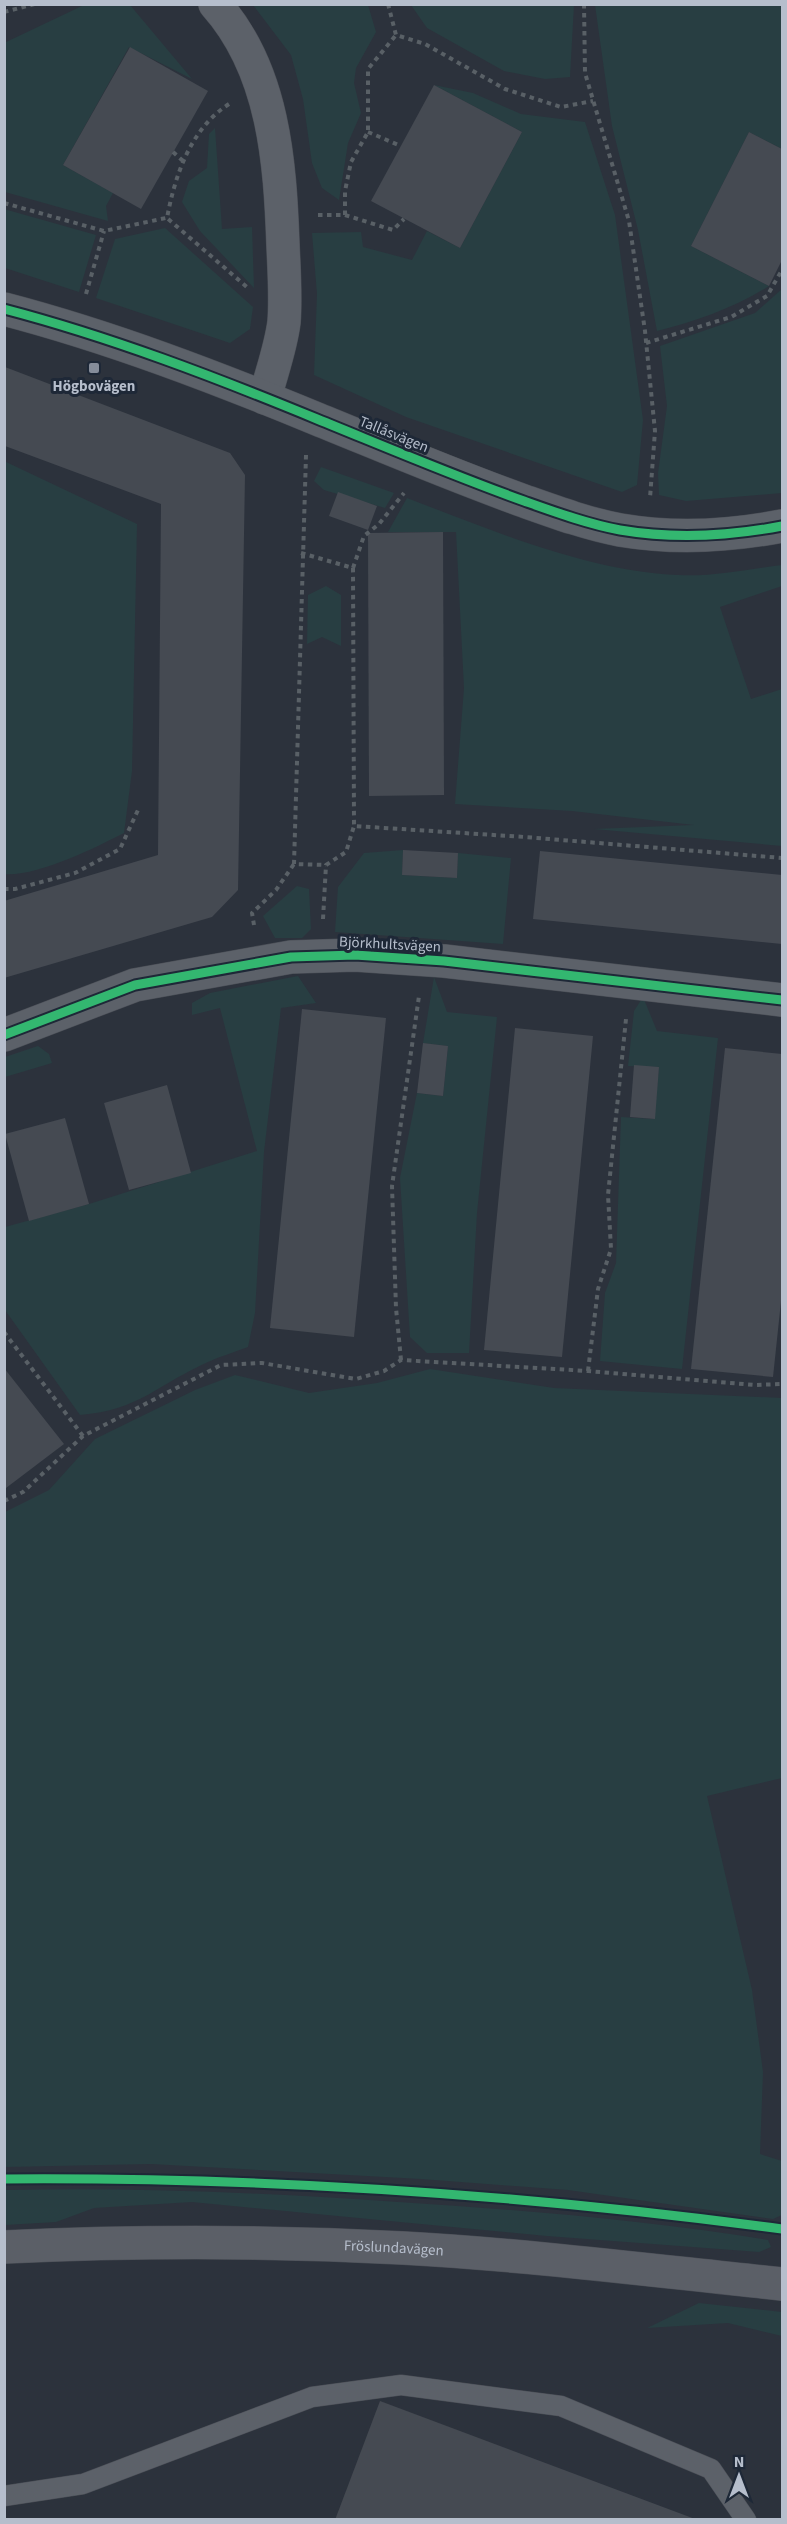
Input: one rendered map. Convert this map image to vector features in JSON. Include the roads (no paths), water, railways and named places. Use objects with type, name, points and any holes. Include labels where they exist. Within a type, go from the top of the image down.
[{"type":"main road","name":"Fröslundavägen","points":[[4,2247],[161,2241],[403,2248],[528,2258],[783,2284]]},
{"type":"street","points":[[215,4],[227,18],[256,69],[274,133],[281,177],[284,323],[265,398]]},
{"type":"street","name":"Tallåsvägen","points":[[4,309],[70,326],[265,398],[480,485],[620,530],[679,534],[733,533],[783,526]]},
{"type":"street","name":"Björkhultsvägen","points":[[4,1035],[135,985],[291,957],[355,955],[424,960],[783,1000]]},
{"type":"lane","points":[[4,2496],[83,2484],[312,2397],[401,2385],[561,2406],[711,2469],[746,2520]]},
{"type":"place","name":"Högbovägen","points":[[94,368]]}]
